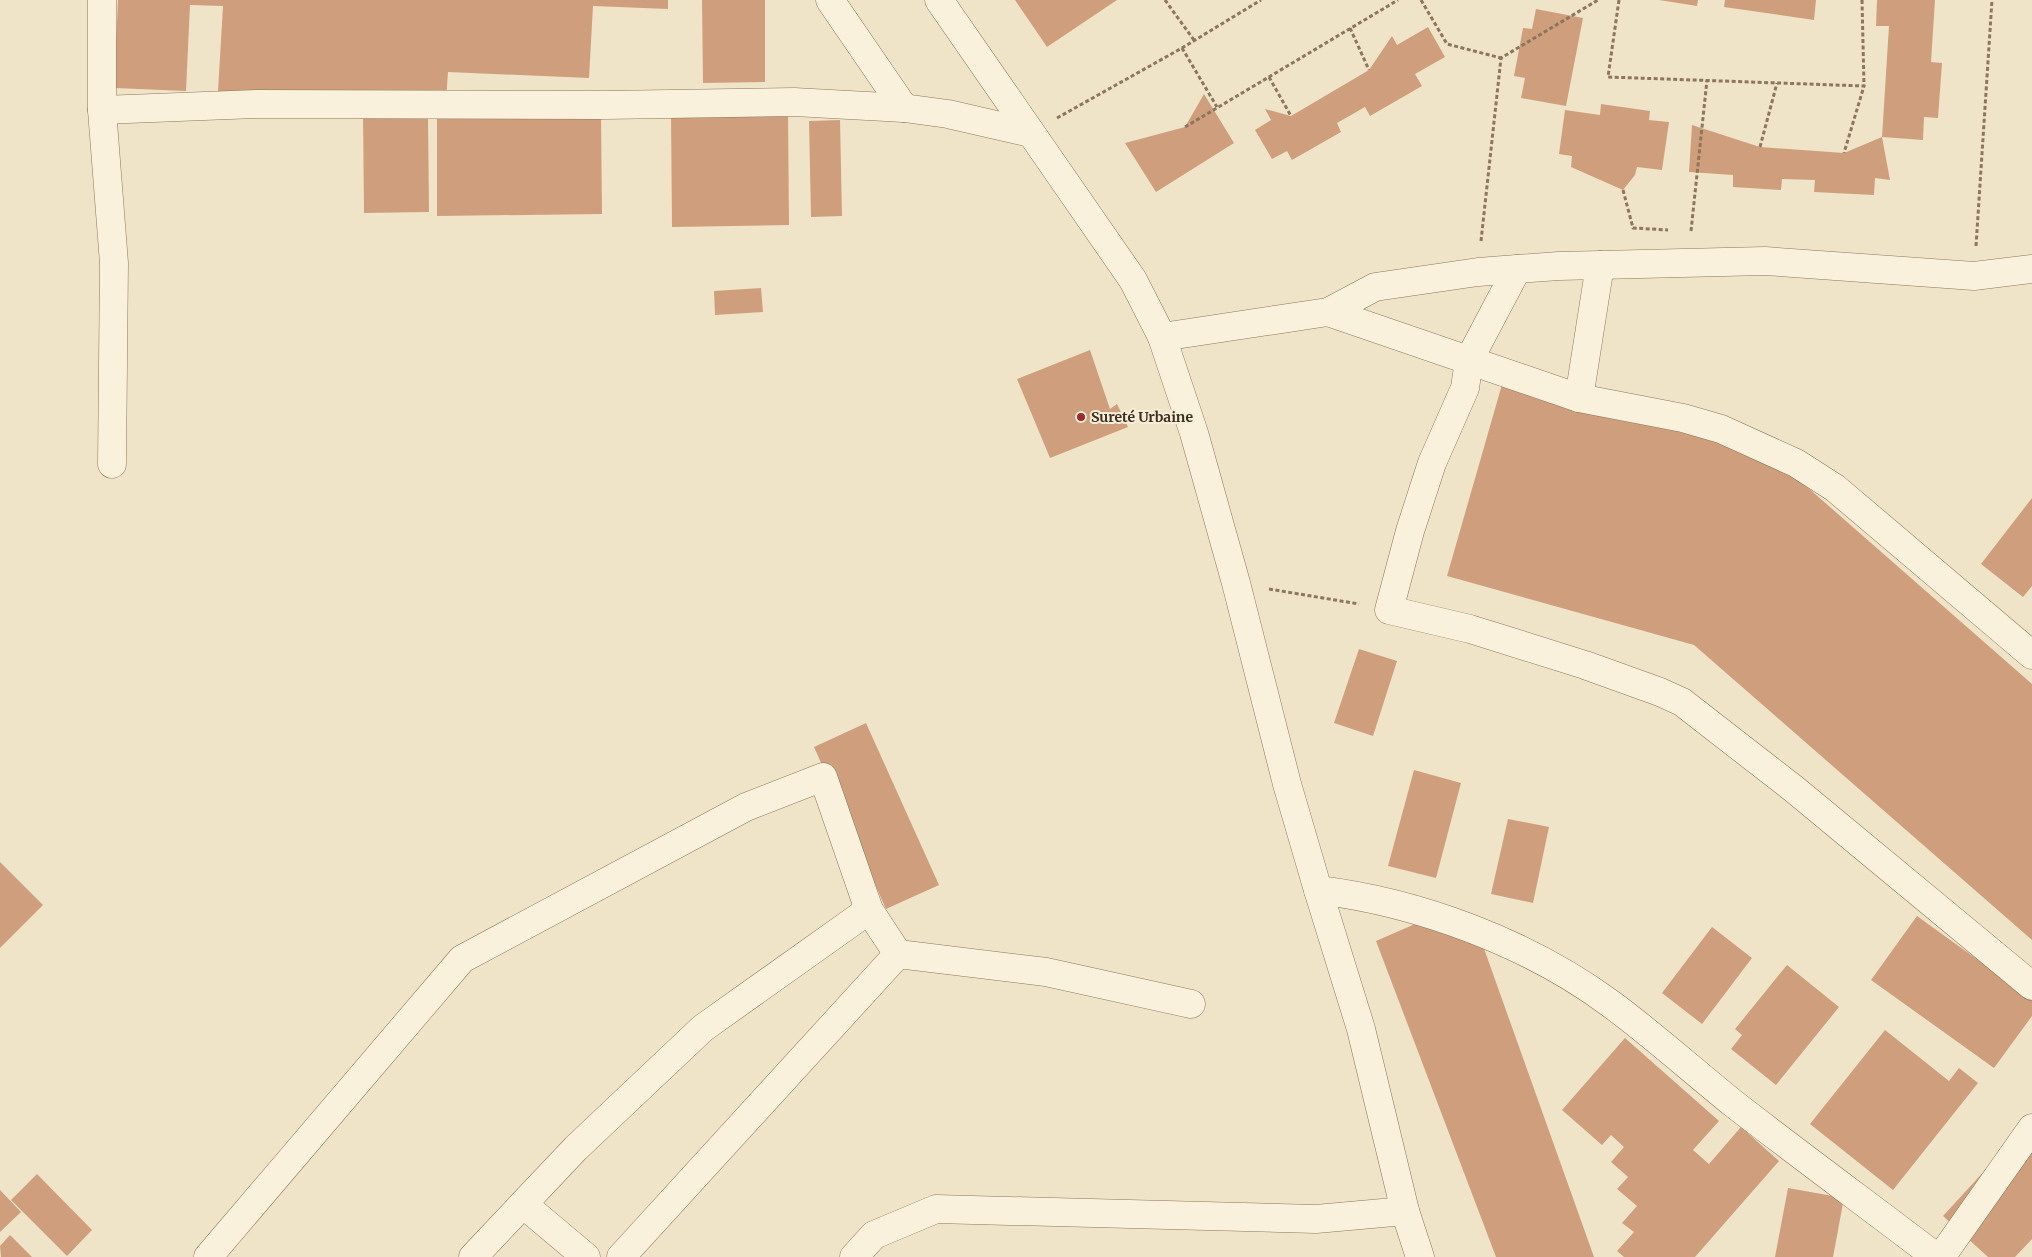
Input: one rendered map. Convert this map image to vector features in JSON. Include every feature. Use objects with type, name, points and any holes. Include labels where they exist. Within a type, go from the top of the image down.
[{"type":"street","points":[[102,0],[102,110],[114,263],[112,464]]},
{"type":"street","points":[[830,0],[904,108]]},
{"type":"street","points":[[939,0],[1132,280],[1162,337],[1194,433],[1236,583],[1287,784],[1361,1028],[1405,1211],[1420,1257]]},
{"type":"street","points":[[102,110],[257,104],[794,102],[904,108],[948,114],[1031,133]]},
{"type":"street","points":[[1162,337],[1328,312],[1375,288],[1478,272],[1600,265],[1765,261],[1974,276],[2032,270]]},
{"type":"street","points":[[1579,398],[1600,265]]},
{"type":"street","points":[[1517,269],[1469,360],[1465,388],[1432,463],[1410,531],[1389,610],[1479,632],[1586,665],[1682,702],[1794,790],[2032,986]]},
{"type":"street","points":[[1328,312],[1579,398],[1683,418],[1721,430],[1796,463],[1835,488],[2032,655]]},
{"type":"street","points":[[208,1257],[462,959],[746,807],[823,777],[869,910],[898,954],[1046,972],[1191,1004]]},
{"type":"street","points":[[1318,890],[1350,894],[1428,915],[1487,935],[1561,972],[1610,1003],[1732,1102],[1936,1257]]},
{"type":"street","points":[[473,1257],[576,1148],[703,1028],[869,910]]},
{"type":"street","points":[[621,1257],[898,954]]},
{"type":"street","points":[[1941,1257],[2032,1128]]},
{"type":"street","points":[[522,1204],[572,1253]]},
{"type":"street","points":[[854,1257],[874,1235],[936,1210],[1316,1219],[1405,1211]]},
{"type":"path","points":[[1165,0],[1194,40]]},
{"type":"path","points":[[1031,133],[1182,48],[1261,0]]},
{"type":"path","points":[[1186,127],[1398,0]]},
{"type":"path","points":[[1421,0],[1446,44],[1501,58],[1598,0]]},
{"type":"path","points":[[1618,0],[1608,77],[1864,86]]},
{"type":"path","points":[[1844,153],[1864,86],[1862,0]]},
{"type":"path","points":[[1974,276],[1992,0]]},
{"type":"path","points":[[1350,28],[1369,70]]},
{"type":"path","points":[[1182,48],[1217,108]]},
{"type":"path","points":[[1478,272],[1501,58]]},
{"type":"path","points":[[1269,77],[1291,116]]},
{"type":"path","points":[[1688,263],[1707,80]]},
{"type":"path","points":[[1760,146],[1777,83]]},
{"type":"path","points":[[1623,190],[1633,228],[1672,230]]},
{"type":"path","points":[[1682,231],[1691,232]]},
{"type":"path","points":[[1236,583],[1389,610]]},
{"type":"building","points":[[118,0],[668,0],[668,9],[593,6],[589,78],[448,72],[446,101],[218,91],[223,6],[190,5],[186,91],[114,88]]},
{"type":"building","points":[[702,0],[765,0],[765,82],[703,83]]},
{"type":"building","points":[[1015,0],[1117,0],[1047,47]]},
{"type":"building","points":[[1659,0],[1698,0],[1697,6]]},
{"type":"building","points":[[1725,0],[1816,0],[1814,20],[1724,7]]},
{"type":"building","points":[[1877,0],[1935,0],[1931,62],[1942,63],[1938,118],[1924,117],[1923,140],[1882,137],[1889,26],[1876,26]]},
{"type":"building","points":[[1536,9],[1583,18],[1566,106],[1521,98],[1525,78],[1514,76],[1523,28],[1532,29]]},
{"type":"building","points":[[1428,27],[1445,57],[1415,74],[1422,86],[1370,116],[1365,107],[1337,123],[1341,132],[1292,160],[1287,151],[1272,159],[1255,130],[1271,120],[1265,109],[1291,116],[1369,70],[1392,36],[1397,45]]},
{"type":"building","points":[[1204,94],[1234,143],[1156,192],[1125,143],[1185,127]]},
{"type":"building","points":[[1601,104],[1650,111],[1649,120],[1669,122],[1662,170],[1637,167],[1635,175],[1623,190],[1571,167],[1572,156],[1559,154],[1565,110],[1600,115]]},
{"type":"building","points":[[788,112],[789,225],[672,227],[671,114]]},
{"type":"building","points":[[601,114],[602,214],[437,216],[437,115]]},
{"type":"building","points":[[363,115],[428,115],[429,212],[364,213]]},
{"type":"building","points":[[840,120],[842,216],[811,217],[809,121]]},
{"type":"building","points":[[1692,125],[1760,147],[1844,153],[1882,137],[1890,180],[1875,178],[1874,195],[1814,192],[1815,180],[1782,179],[1781,190],[1733,187],[1733,175],[1689,172]]},
{"type":"building","points":[[761,288],[763,312],[715,315],[714,291]]},
{"type":"building","points":[[1090,350],[1110,409],[1117,404],[1128,427],[1050,458],[1017,379]]},
{"type":"building","points":[[1503,381],[1774,458],[2032,684],[2032,940],[1694,645],[1447,576]]},
{"type":"building","points":[[2032,498],[2032,586],[2023,597],[1981,564]]},
{"type":"building","points":[[1359,649],[1397,661],[1373,736],[1334,723]]},
{"type":"building","points":[[866,723],[939,885],[886,909],[814,747]]},
{"type":"building","points":[[1414,770],[1461,783],[1436,878],[1388,866]]},
{"type":"building","points":[[1508,819],[1549,827],[1533,903],[1491,894]]},
{"type":"building","points":[[0,862],[43,905],[0,948]]},
{"type":"building","points":[[1917,916],[2014,986],[2032,993],[2032,1016],[1994,1068],[1871,980]]},
{"type":"building","points":[[1415,924],[1482,943],[1594,1257],[1496,1257],[1376,941]]},
{"type":"building","points":[[1712,927],[1752,958],[1702,1024],[1662,993]]},
{"type":"building","points":[[1787,965],[1839,1007],[1776,1085],[1731,1049],[1742,1035],[1735,1029]]},
{"type":"building","points":[[1885,1030],[1949,1081],[1959,1068],[1978,1083],[1893,1190],[1810,1124]]},
{"type":"building","points":[[1625,1038],[1719,1121],[1693,1150],[1709,1164],[1741,1127],[1779,1161],[1695,1257],[1624,1257],[1617,1251],[1634,1232],[1622,1223],[1637,1206],[1617,1189],[1628,1177],[1611,1162],[1624,1147],[1611,1135],[1602,1145],[1562,1110]]},
{"type":"building","points":[[2032,1119],[2032,1239],[2015,1257],[1988,1257],[1943,1216]]},
{"type":"building","points":[[37,1174],[92,1230],[67,1256],[11,1200]]},
{"type":"building","points":[[1788,1188],[1844,1198],[1833,1257],[1775,1257]]},
{"type":"building","points":[[0,1190],[21,1212],[0,1232]]},
{"type":"building","points":[[10,1235],[32,1257],[1,1257],[0,1246]]},
{"type":"place","name":"Sureté Urbaine","points":[[1081,417]]}]
